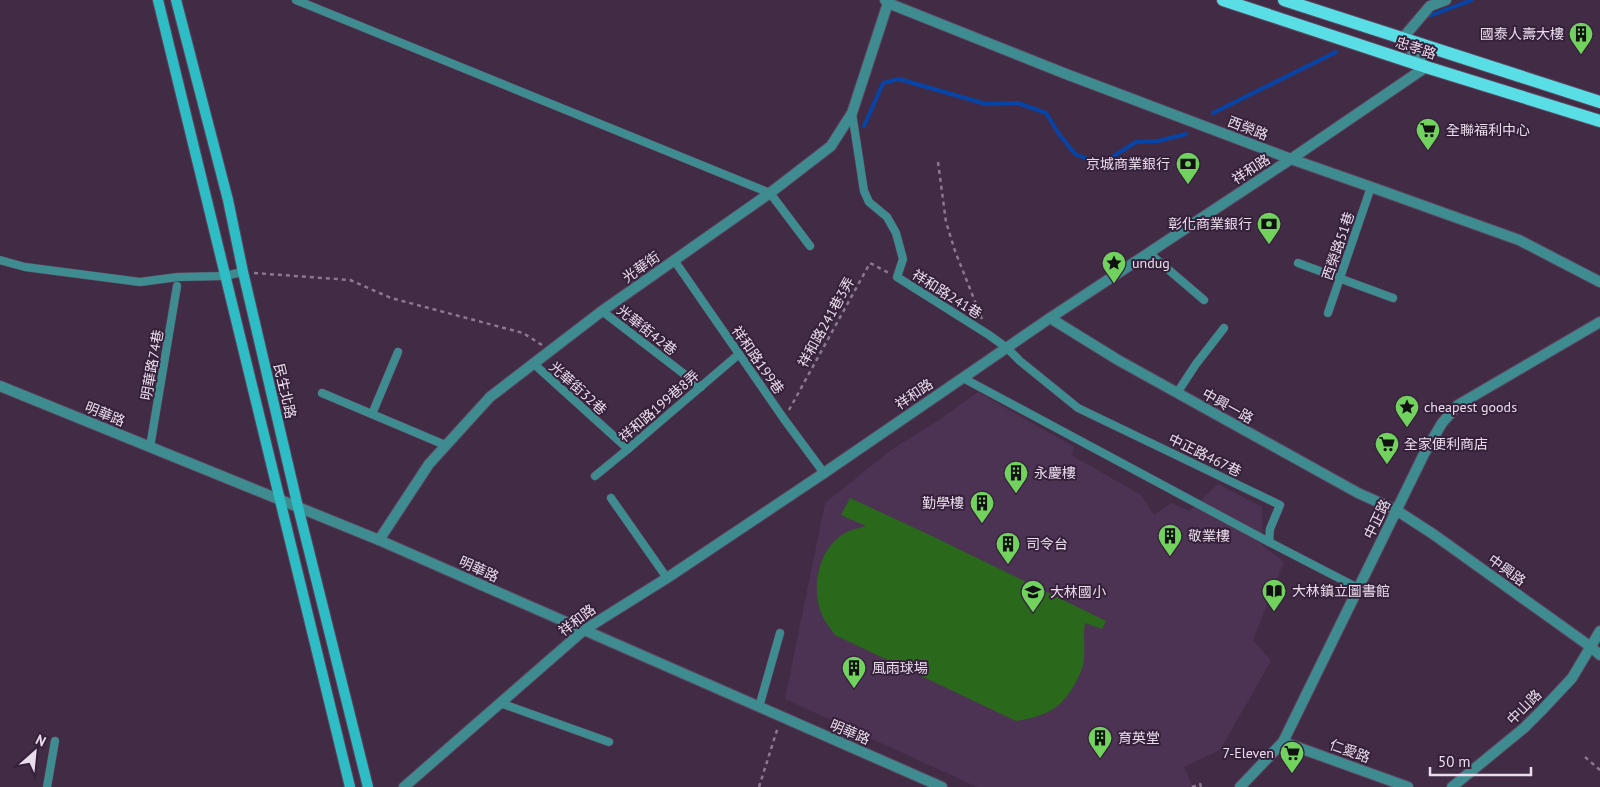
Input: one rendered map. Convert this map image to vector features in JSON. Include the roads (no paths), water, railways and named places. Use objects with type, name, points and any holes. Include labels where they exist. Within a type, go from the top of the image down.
[{"type":"main road","points":[[158,0],[350,787]]},
{"type":"main road","name":"民生北路","points":[[176,0],[228,200],[298,507],[368,787]]},
{"type":"main road","name":"忠孝路","points":[[1223,0],[1426,67],[1600,121]]},
{"type":"main road","name":"忠孝路","points":[[1284,0],[1299,2],[1402,39],[1600,102]]},
{"type":"street","points":[[1426,67],[1402,39],[1430,6],[1446,0]]},
{"type":"street","name":"光華街","points":[[378,540],[429,464],[490,397],[602,311],[770,193],[831,146],[852,114],[886,1]]},
{"type":"street","name":"西榮路","points":[[886,1],[1066,74],[1291,160],[1371,186],[1519,240],[1600,282]]},
{"type":"street","name":"祥和路","points":[[404,787],[584,630],[824,473],[1050,318],[1291,160],[1426,67]]},
{"type":"street","name":"中興一路","points":[[1050,318],[1118,360],[1358,494],[1396,510]]},
{"type":"street","name":"中正路","points":[[1240,787],[1284,742],[1396,510],[1442,423],[1458,405],[1600,322]]},
{"type":"street","name":"明華路","points":[[0,386],[279,498],[378,540],[942,787]]},
{"type":"street","name":"中興路","points":[[1396,510],[1433,534],[1600,655]]},
{"type":"street","name":"中山路","points":[[1452,787],[1530,722],[1572,678],[1600,631]]},
{"type":"street","name":"仁愛路","points":[[1284,742],[1408,787]]},
{"type":"lane","points":[[296,0],[770,193],[810,246]]},
{"type":"lane","name":"祥和路241巷","points":[[852,114],[864,191],[869,202],[887,217],[896,232],[904,259],[897,277],[1007,348]]},
{"type":"lane","name":"西榮路51巷","points":[[1328,313],[1371,186]]},
{"type":"lane","points":[[1149,253],[1204,300]]},
{"type":"lane","points":[[0,260],[25,267],[140,282],[178,277],[224,276],[243,272]]},
{"type":"lane","name":"祥和路199巷","points":[[674,260],[784,419],[824,473]]},
{"type":"lane","points":[[1298,263],[1393,298]]},
{"type":"lane","name":"明華路74巷","points":[[150,447],[178,286]]},
{"type":"lane","name":"光華街42巷","points":[[602,311],[700,387]]},
{"type":"lane","points":[[1177,393],[1196,364],[1224,328]]},
{"type":"lane","name":"中正路467巷","points":[[1007,348],[1020,361],[1078,408],[1280,505],[1270,529],[1270,542]]},
{"type":"lane","points":[[372,414],[398,352]]},
{"type":"lane","name":"祥和路199巷8弄","points":[[595,476],[739,354]]},
{"type":"lane","name":"光華街32巷","points":[[534,364],[628,449]]},
{"type":"lane","points":[[963,378],[1358,588]]},
{"type":"lane","points":[[322,393],[445,445]]},
{"type":"lane","points":[[611,498],[666,578]]},
{"type":"lane","points":[[759,707],[780,633]]},
{"type":"lane","points":[[500,703],[609,742]]},
{"type":"lane","points":[[47,787],[55,741]]},
{"type":"waterway","points":[[1429,16],[1472,0]]},
{"type":"waterway","points":[[1213,113],[1336,52]]},
{"type":"waterway","points":[[864,126],[883,83],[899,79],[986,104],[1018,103],[1046,113],[1059,134],[1075,154],[1101,164],[1136,142],[1158,141],[1186,134]]},
{"type":"place","name":"國泰人壽大樓","points":[[1581,55]]},
{"type":"place","name":"全聯福利中心","points":[[1428,151]]},
{"type":"place","name":"京城商業銀行","points":[[1188,185]]},
{"type":"place","name":"彰化商業銀行","points":[[1269,245]]},
{"type":"place","name":"undug","points":[[1114,284]]},
{"type":"place","name":"cheapest goods","points":[[1407,428]]},
{"type":"place","name":"全家便利商店","points":[[1387,465]]},
{"type":"place","name":"永慶樓","points":[[1016,494]]},
{"type":"place","name":"勤學樓","points":[[982,524]]},
{"type":"place","name":"敬業樓","points":[[1170,557]]},
{"type":"place","name":"司令台","points":[[1008,565]]},
{"type":"place","name":"大林鎮立圖書館","points":[[1274,612]]},
{"type":"place","name":"大林國小","points":[[1033,613]]},
{"type":"place","name":"風雨球場","points":[[854,689]]},
{"type":"place","name":"育英堂","points":[[1100,759]]},
{"type":"place","name":"7-Eleven","points":[[1292,774]]}]
